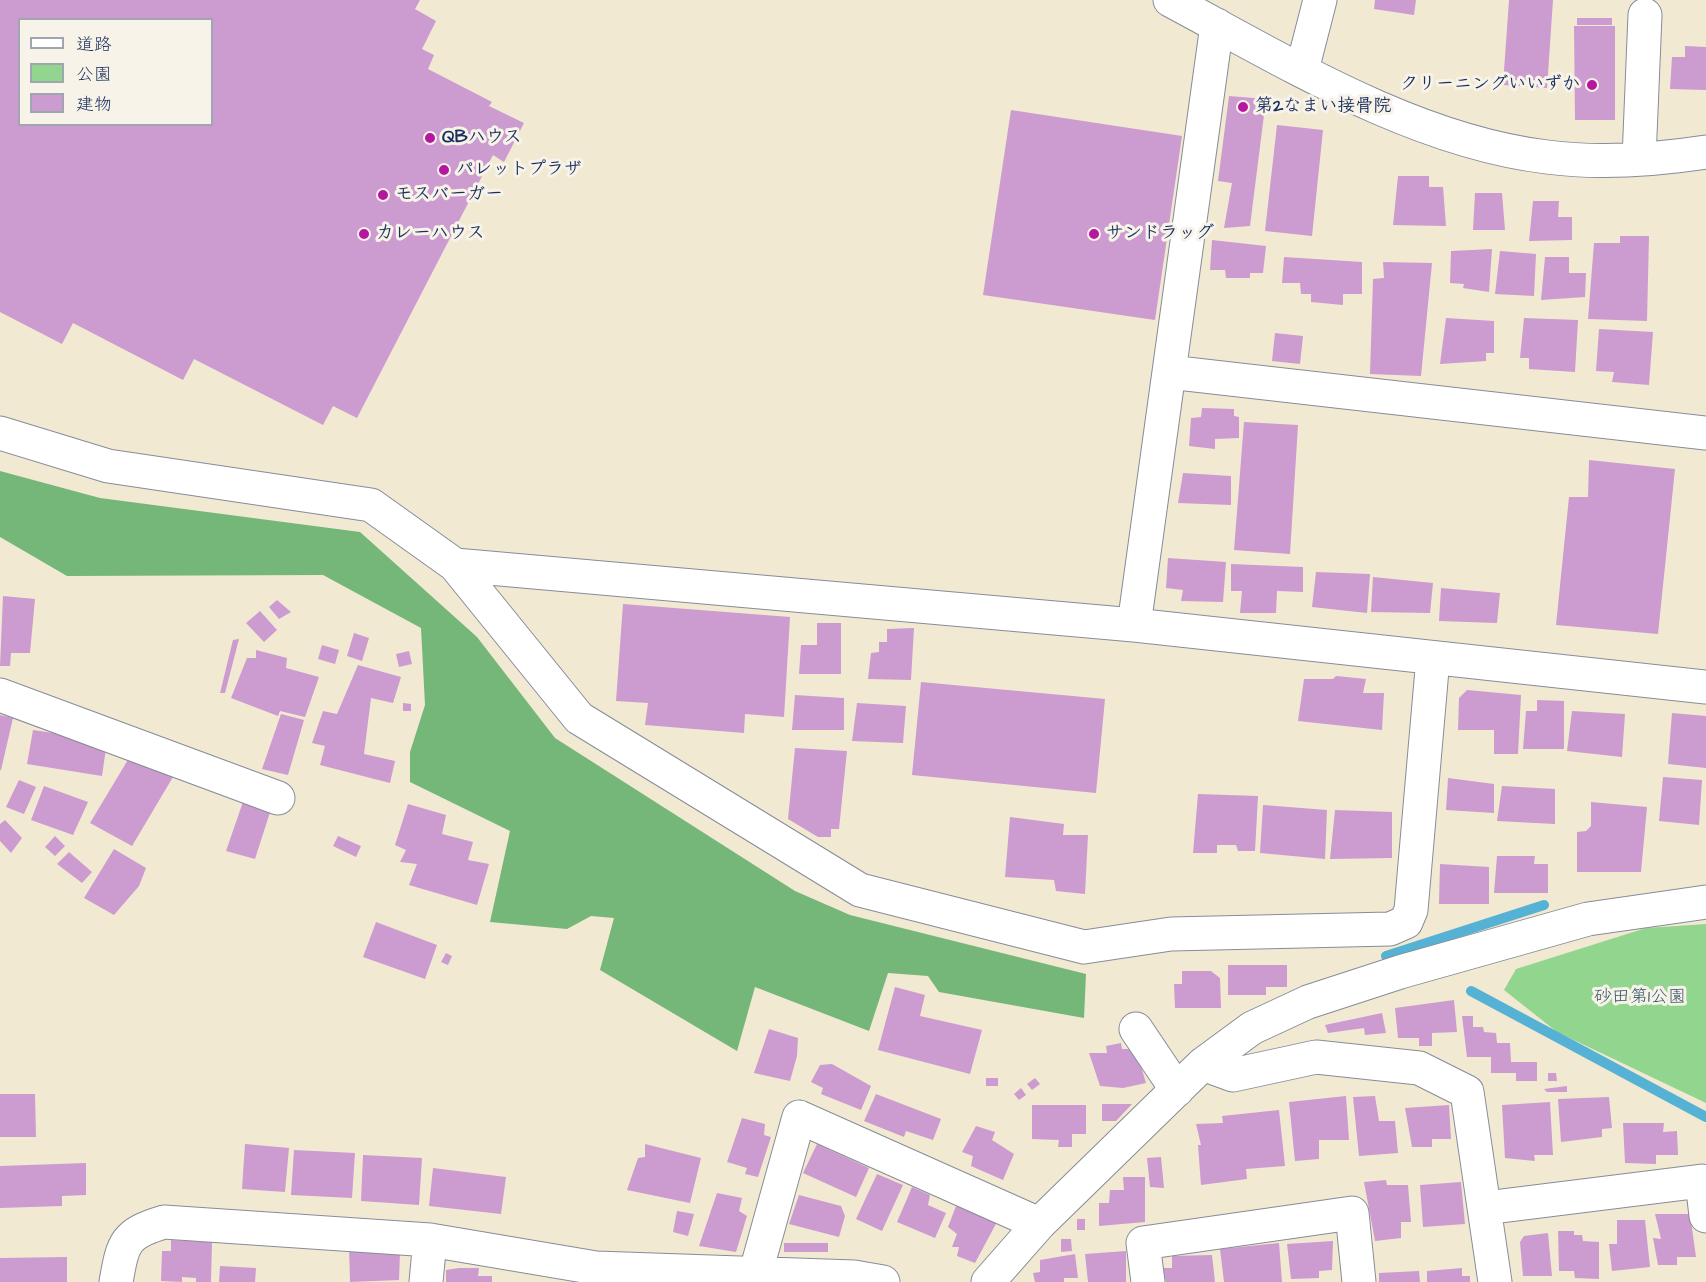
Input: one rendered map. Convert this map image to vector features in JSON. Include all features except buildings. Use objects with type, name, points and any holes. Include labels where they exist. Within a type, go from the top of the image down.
[{"type":"street","points":[[1170,0],[1302,70],[1400,117],[1447,134],[1546,157],[1600,160],[1639,159],[1706,152]]},
{"type":"street","points":[[1302,70],[1320,0]]},
{"type":"street","points":[[1639,159],[1645,15]]},
{"type":"street","points":[[1134,625],[1217,25]]},
{"type":"street","points":[[1169,372],[1706,433]]},
{"type":"street","points":[[0,433],[108,466],[371,505],[455,565],[579,718],[860,890],[1084,947],[1171,934],[1390,929],[1406,921],[1411,910],[1433,658]]},
{"type":"street","points":[[455,565],[1134,625],[1706,687]]},
{"type":"street","points":[[0,695],[278,798]]},
{"type":"street","points":[[988,1282],[1039,1224],[1203,1064],[1252,1028],[1308,1002],[1400,972],[1588,919],[1706,902]]},
{"type":"street","points":[[1136,1029],[1177,1090]]},
{"type":"street","points":[[1203,1064],[1233,1075],[1316,1057],[1419,1068],[1467,1092],[1495,1282]]},
{"type":"street","points":[[755,1275],[799,1117],[1039,1224]]},
{"type":"street","points":[[1485,1208],[1702,1180],[1706,1216]]},
{"type":"street","points":[[1148,1282],[1143,1244],[1352,1213],[1359,1282]]},
{"type":"street","points":[[116,1282],[122,1248],[139,1229],[164,1222],[430,1240],[596,1268],[854,1277],[883,1282]]},
{"type":"street","points":[[426,1282],[430,1240]]},
{"type":"green space","points":[[0,471],[100,498],[360,532],[477,637],[555,738],[795,891],[850,915],[1086,974],[1084,1018],[939,992],[928,976],[888,973],[869,1031],[755,987],[737,1051],[600,970],[614,918],[591,916],[567,929],[490,922],[510,831],[410,782],[410,752],[425,705],[421,628],[323,575],[67,576],[0,537]]},
{"type":"green space","name":"砂田第1公園","points":[[1706,924],[1706,1103],[1557,1032],[1504,990],[1516,969],[1646,928]]},
{"type":"waterway","points":[[1386,956],[1544,905]]},
{"type":"waterway","points":[[1471,991],[1706,1117]]},
{"type":"place","name":"クリーニングいいずか","points":[[1592,85]]},
{"type":"place","name":"第2なまい接骨院","points":[[1243,107]]},
{"type":"place","name":"QBハウス","points":[[430,138]]},
{"type":"place","name":"パレットプラザ","points":[[444,170]]},
{"type":"place","name":"モスバーガー","points":[[383,195]]},
{"type":"place","name":"カレーハウス","points":[[364,234]]},
{"type":"place","name":"サンドラッグ","points":[[1094,234]]}]
